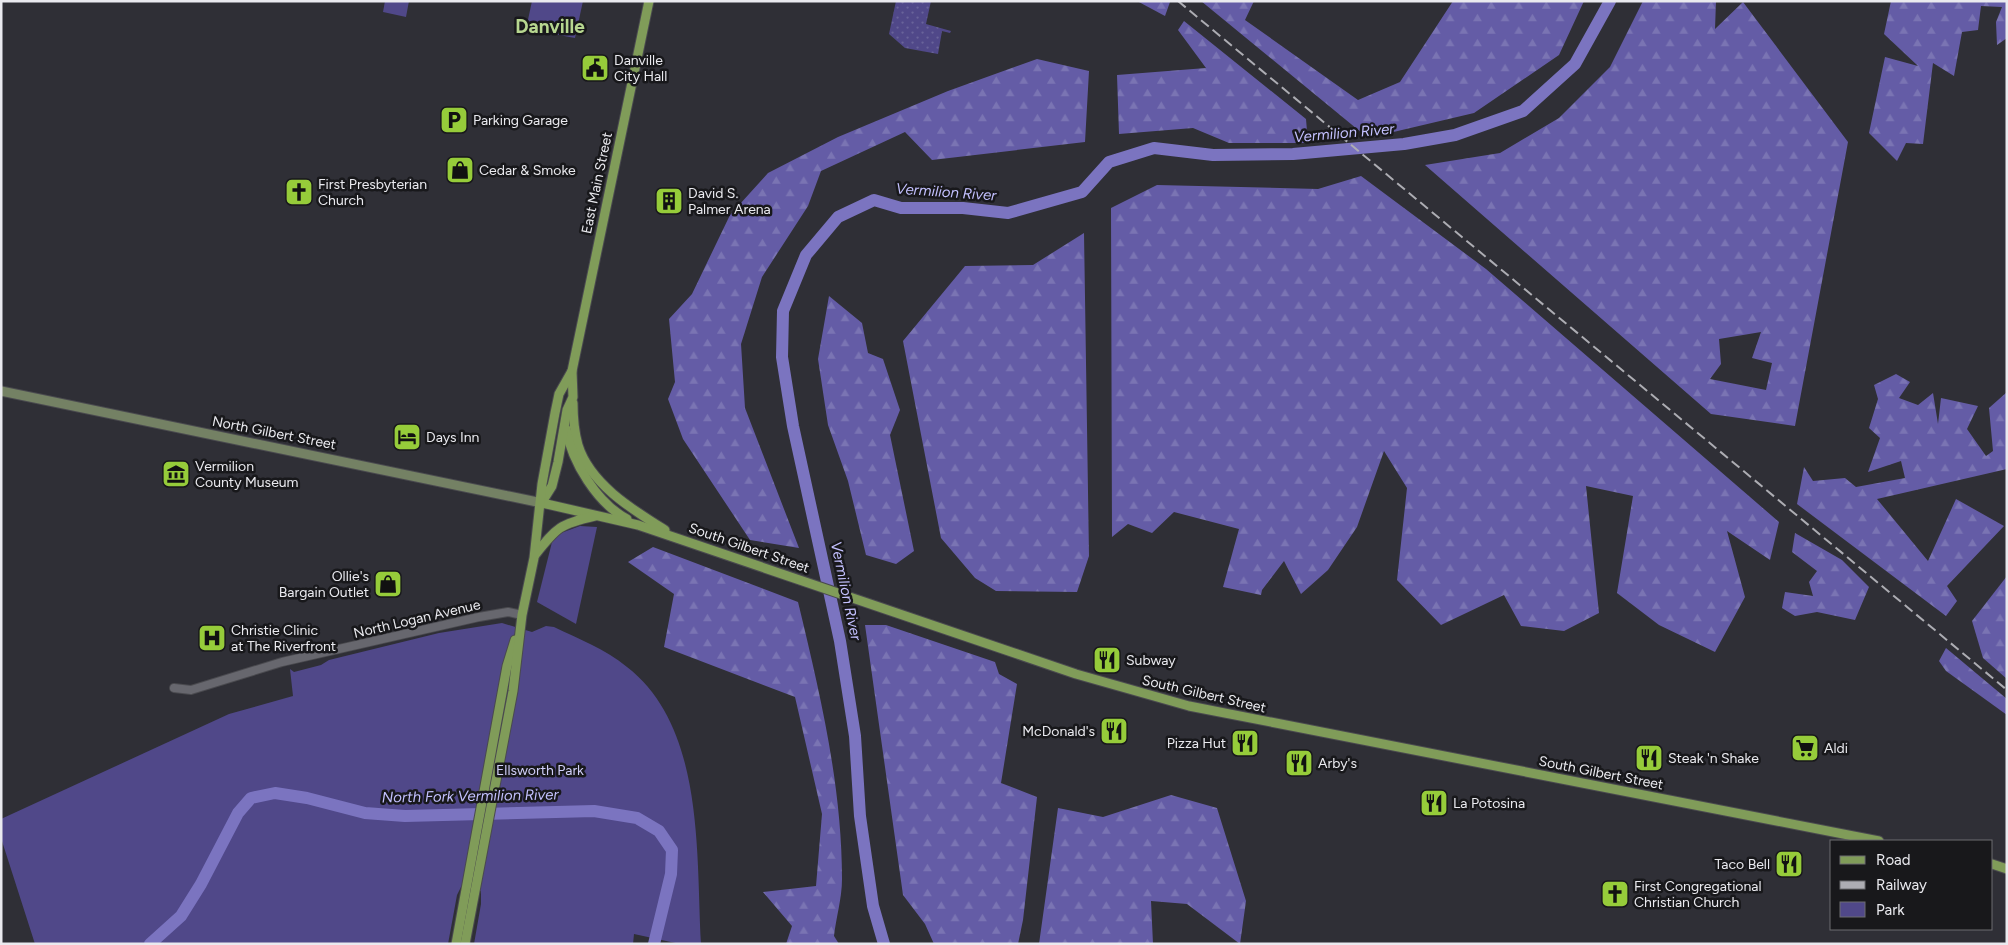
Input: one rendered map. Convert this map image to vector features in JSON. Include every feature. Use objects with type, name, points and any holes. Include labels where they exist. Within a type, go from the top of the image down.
[{"type":"main road","name":"East Main Street","points":[[542,503],[552,486],[565,423],[573,397],[572,371],[649,1]]},
{"type":"main road","name":"East Main Street","points":[[542,503],[542,484],[559,394],[572,371]]},
{"type":"main road","points":[[572,371],[565,397],[564,414],[571,447],[587,478],[618,514],[638,525]]},
{"type":"main road","name":"North Gilbert Street","points":[[1,391],[542,503]]},
{"type":"main road","points":[[573,397],[574,427],[578,446],[596,477],[642,516],[676,537]]},
{"type":"main road","points":[[465,944],[471,889],[534,558],[542,503]]},
{"type":"main road","name":"South Gilbert Street","points":[[542,503],[638,525],[1076,674],[1190,706],[1874,840]]},
{"type":"main road","points":[[534,558],[559,527],[567,522],[599,516]]},
{"type":"main road","points":[[1993,863],[2007,864]]},
{"type":"main road","points":[[1993,863],[2007,869]]},
{"type":"main road","points":[[456,944],[471,889]]},
{"type":"street","name":"North Logan Avenue","points":[[174,688],[191,690],[274,664],[472,618],[508,612],[522,615]]},
{"type":"green space","points":[[385,1],[409,1],[406,17],[383,12]]},
{"type":"green space","points":[[532,1],[583,1],[575,38],[526,29]]},
{"type":"green space","points":[[896,1],[931,1],[926,24],[951,31],[950,33],[942,31],[938,54],[905,48],[889,34]]},
{"type":"green space","points":[[1137,1],[1170,1],[1170,2],[1165,16]]},
{"type":"green space","points":[[1201,1],[1254,1],[1245,20],[1358,100],[1400,82],[1453,1],[1584,1],[1559,55],[1474,113],[1368,138]]},
{"type":"green space","points":[[1643,1],[1716,1],[1715,29],[1743,2],[1848,142],[1795,426],[1711,414],[1425,165],[1500,153],[1559,118],[1610,67]],"holes":[[[1761,332],[1752,358],[1772,363],[1766,390],[1710,379],[1721,364],[1719,339]]]},
{"type":"green space","points":[[1891,1],[2007,1],[2007,38],[1997,45],[1996,22],[2002,7],[1981,6],[1978,30],[1962,32],[1954,76],[1933,63],[1923,144],[1906,143],[1897,161],[1869,133],[1885,57],[1918,66],[1884,34]]},
{"type":"green space","points":[[1184,21],[1306,119],[1308,143],[1229,143],[1193,128],[1119,134],[1117,75],[1206,68],[1178,30]]},
{"type":"green space","points":[[1037,59],[1089,71],[1085,142],[932,160],[905,132],[821,171],[808,206],[762,277],[741,344],[745,408],[799,548],[750,540],[683,439],[668,399],[675,382],[669,319],[692,294],[730,215],[768,173],[838,137],[948,91]]},
{"type":"green space","points":[[1361,176],[1486,269],[1779,522],[1770,560],[1727,531],[1745,597],[1715,652],[1659,625],[1617,593],[1633,496],[1586,486],[1599,613],[1564,631],[1521,626],[1504,595],[1441,625],[1397,580],[1407,488],[1384,451],[1357,527],[1328,570],[1301,594],[1284,561],[1262,590],[1261,595],[1223,587],[1239,529],[1174,512],[1152,533],[1128,524],[1112,537],[1111,208],[1157,185],[1318,189]]},
{"type":"green space","points":[[1084,233],[1089,556],[1077,592],[996,591],[975,578],[941,538],[903,341],[965,266],[1033,265]]},
{"type":"green space","points":[[829,296],[862,323],[868,353],[883,359],[900,410],[890,435],[914,551],[896,564],[866,555],[848,481],[828,425],[818,359]]},
{"type":"green space","points":[[1896,374],[1910,382],[1899,398],[1918,405],[1933,393],[1938,424],[1941,398],[1978,406],[1967,429],[1986,456],[1993,451],[1989,408],[2007,392],[2007,469],[1877,499],[1928,561],[1956,499],[2004,526],[1947,586],[1957,601],[1946,616],[1797,504],[1804,467],[1813,481],[1845,478],[1856,487],[1905,478],[1901,461],[1868,472],[1880,438],[1869,428],[1878,399],[1874,385]]},
{"type":"green space","points":[[580,526],[597,527],[576,624],[537,602],[552,542],[561,533]]},
{"type":"green space","points":[[1795,533],[1842,560],[1869,587],[1855,620],[1817,612],[1795,616],[1782,608],[1785,592],[1813,596],[1809,582],[1817,571],[1792,552]]},
{"type":"green space","points":[[653,547],[798,602],[822,705],[834,774],[841,844],[841,893],[834,936],[839,944],[786,944],[792,926],[763,892],[816,886],[822,814],[795,697],[664,647],[674,594],[628,562]]},
{"type":"green space","points":[[2007,576],[2007,679],[1983,658],[1972,621]]},
{"type":"green space","name":"Ellsworth Park","points":[[502,623],[532,632],[546,626],[554,627],[610,655],[627,667],[652,692],[671,723],[683,758],[691,795],[696,833],[701,944],[680,944],[634,934],[633,944],[474,944],[481,904],[481,891],[461,887],[457,895],[448,944],[35,944],[1,838],[1,819],[229,714],[293,696],[290,669],[294,672],[321,665],[329,660],[439,633]]},
{"type":"green space","points":[[865,625],[886,625],[995,662],[999,674],[1017,684],[1001,783],[1037,797],[1023,920],[1018,944],[934,944],[925,924],[903,895]]},
{"type":"green space","points":[[1946,648],[2007,699],[2007,715],[1946,671],[1939,661]]},
{"type":"green space","points":[[1171,795],[1217,808],[1246,901],[1240,944],[1187,904],[1151,901],[1153,944],[1039,944],[1058,808],[1103,817]]},
{"type":"waterway","name":"Vermilion River","points":[[884,944],[873,906],[860,816],[855,736],[840,641],[793,426],[782,357],[783,311],[806,255],[838,217],[874,200],[901,208],[963,208],[1008,213],[1082,192],[1109,162],[1154,148],[1213,155],[1293,154],[1404,144],[1455,135],[1523,111],[1575,64],[1610,1]]},
{"type":"waterway","name":"North Fork Vermilion River","points":[[150,944],[181,916],[201,884],[238,813],[251,798],[275,793],[307,798],[365,813],[405,816],[594,811],[637,818],[659,831],[672,850],[671,874],[654,944]]},
{"type":"railway","points":[[1178,1],[2007,690]]},
{"type":"place","name":"Danville City Hall","points":[[595,68]]},
{"type":"place","name":"Parking Garage","points":[[454,120]]},
{"type":"place","name":"Cedar & Smoke","points":[[460,170]]},
{"type":"place","name":"First Presbyterian Church","points":[[299,192]]},
{"type":"place","name":"David S. Palmer Arena","points":[[669,201]]},
{"type":"place","name":"Days Inn","points":[[407,437]]},
{"type":"place","name":"Vermilion County Museum","points":[[176,474]]},
{"type":"place","name":"Ollie's Bargain Outlet","points":[[388,584]]},
{"type":"place","name":"Christie Clinic at The Riverfront","points":[[212,638]]},
{"type":"place","name":"Subway","points":[[1107,660]]},
{"type":"place","name":"McDonald's","points":[[1114,731]]},
{"type":"place","name":"Pizza Hut","points":[[1245,743]]},
{"type":"place","name":"Aldi","points":[[1805,748]]},
{"type":"place","name":"Steak 'n Shake","points":[[1649,758]]},
{"type":"place","name":"Arby's","points":[[1299,763]]},
{"type":"place","name":"La Potosina","points":[[1434,803]]},
{"type":"place","name":"Taco Bell","points":[[1789,864]]},
{"type":"place","name":"First Congregational Christian Church","points":[[1615,894]]},
{"type":"district","name":"Danville","points":[[550,26]]}]
